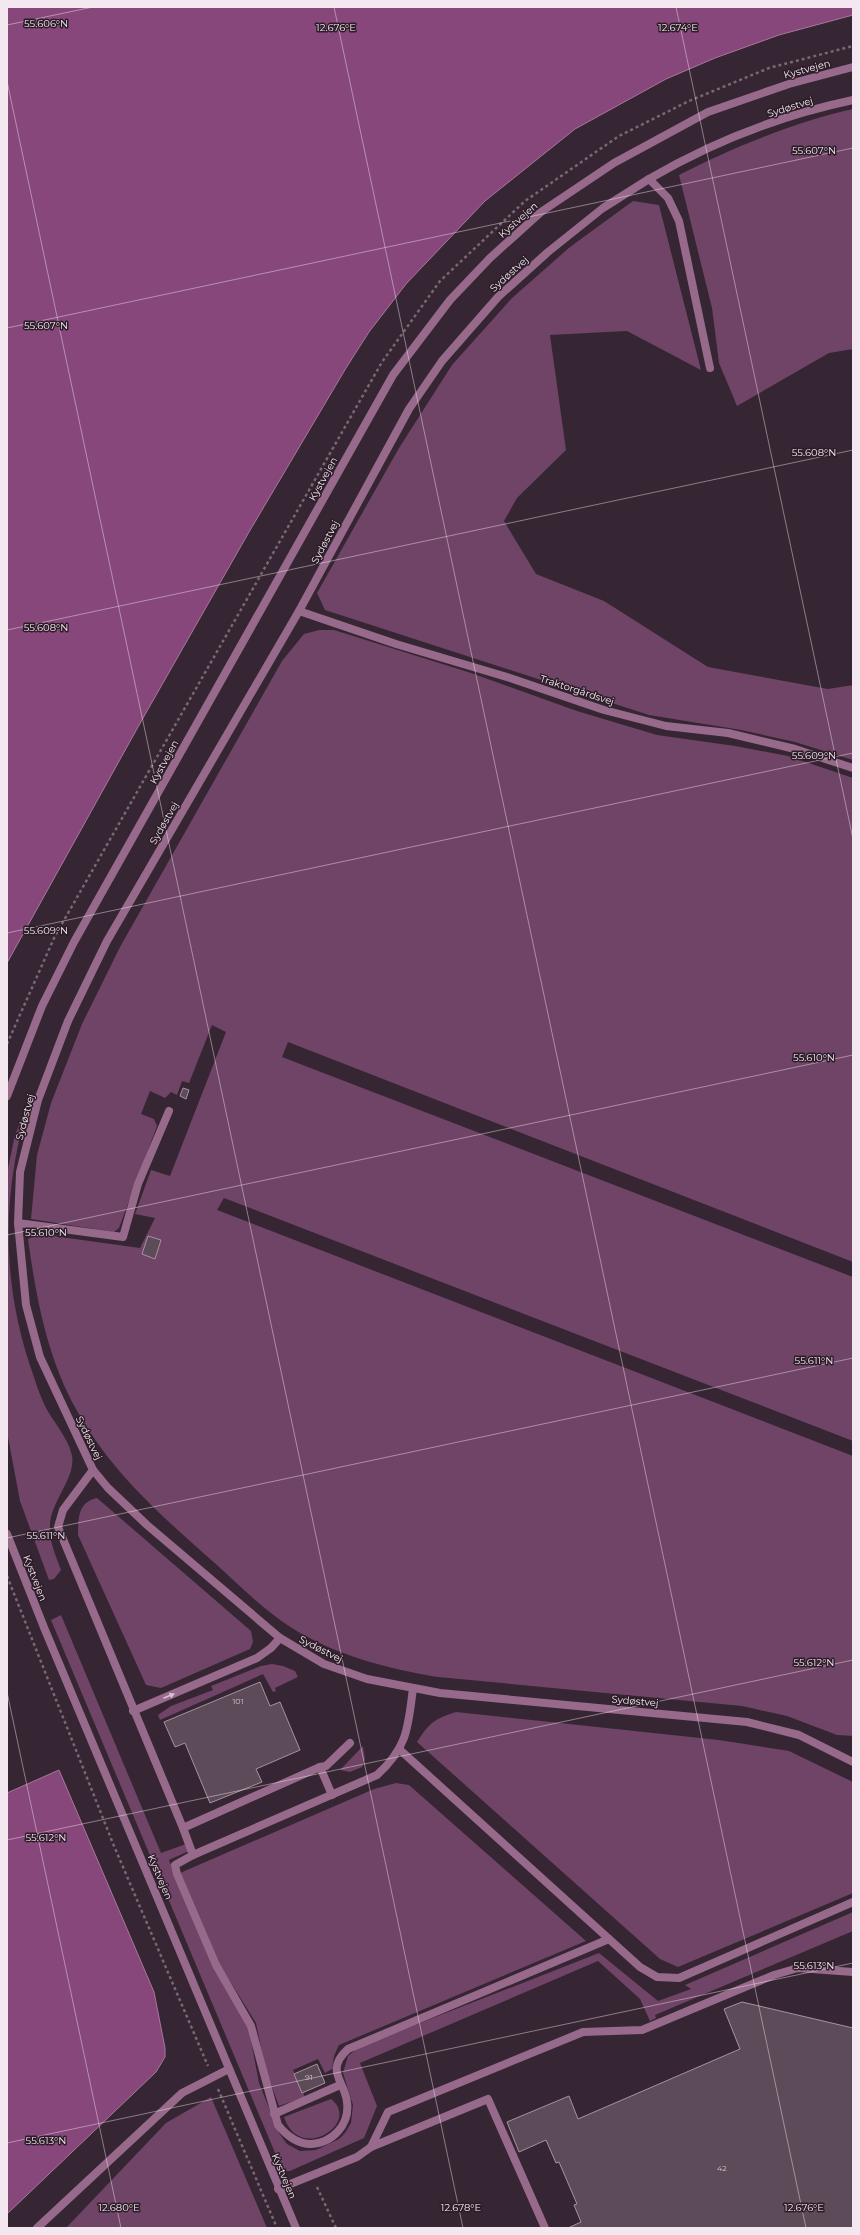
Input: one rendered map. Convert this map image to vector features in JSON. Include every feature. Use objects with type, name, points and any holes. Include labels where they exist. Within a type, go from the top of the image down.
[{"type":"street","name":"Kystvejen","points":[[7,1096],[42,1006],[74,942],[392,375],[450,300],[490,258],[541,212],[614,162],[708,112],[788,84],[853,67]]},
{"type":"street","name":"Sydøstvej","points":[[853,100],[756,128],[674,164],[603,208],[542,257],[498,297],[442,361],[408,409],[299,611],[107,941],[68,1021],[38,1100],[20,1172],[18,1223],[26,1304],[40,1357],[93,1470],[108,1488],[147,1525],[280,1638],[324,1664],[367,1679],[440,1693],[747,1722],[799,1735],[853,1762]]},
{"type":"street","points":[[649,179],[668,198],[679,221],[710,368]]},
{"type":"street","name":"Traktorgårdsvej","points":[[299,611],[396,644],[510,678],[604,710],[666,726],[728,733],[795,749],[853,768]]},
{"type":"street","points":[[18,1223],[123,1237],[138,1184],[168,1111]]},
{"type":"street","points":[[93,1470],[63,1510],[58,1527],[193,1855]]},
{"type":"street","name":"Kystvejen","points":[[7,1534],[51,1645],[278,2189],[296,2228]]},
{"type":"street","points":[[133,1711],[257,1658],[271,1648],[280,1638]]},
{"type":"street","points":[[413,1688],[407,1728],[399,1749],[392,1761],[377,1775],[193,1855],[175,1865],[177,1874],[216,1965],[251,2026],[274,2114],[282,2129],[295,2140],[313,2144],[328,2139],[341,2128],[348,2109],[347,2100],[340,2085],[337,2067],[342,2055],[348,2049],[609,1939]]},
{"type":"street","points":[[183,1828],[320,1766],[326,1766],[350,1743]]},
{"type":"street","points":[[399,1749],[609,1939],[640,1966],[657,1977],[679,1978],[853,1902]]},
{"type":"street","points":[[320,1766],[332,1795]]},
{"type":"street","points":[[371,2147],[388,2112],[583,2032],[642,2030],[774,1975],[798,1968],[853,1972]]},
{"type":"street","points":[[37,2228],[182,2093],[229,2069]]},
{"type":"street","points":[[274,2114],[340,2085]]},
{"type":"street","points":[[278,2189],[357,2157],[371,2147],[488,2099],[545,2228]]},
{"type":"path","points":[[7,1576],[114,1846],[277,2228]]},
{"type":"path","points":[[312,2175],[336,2228]]},
{"type":"shaded area","points":[[7,7],[853,7],[853,15],[779,35],[715,58],[666,79],[575,129],[485,201],[406,284],[369,332],[346,368],[249,532],[143,718],[7,963]]},
{"type":"shaded area","points":[[853,109],[853,349],[829,353],[737,406],[719,363],[712,308],[679,175],[719,155],[787,128],[831,114]]},
{"type":"shaded area","points":[[633,201],[659,205],[701,370],[627,331],[550,335],[566,450],[517,498],[504,521],[536,574],[604,601],[708,667],[828,689],[853,685],[853,760],[795,742],[741,730],[649,715],[325,610],[317,593],[399,448],[452,365],[512,298],[570,247]]},
{"type":"shaded area","points":[[319,630],[334,630],[471,673],[577,711],[657,735],[735,746],[788,756],[853,778],[853,1262],[288,1042],[282,1057],[853,1277],[853,1441],[224,1198],[217,1210],[853,1456],[853,1736],[837,1735],[787,1716],[742,1706],[419,1674],[362,1660],[326,1646],[292,1628],[272,1614],[140,1494],[105,1454],[76,1409],[66,1389],[57,1369],[44,1326],[28,1239],[39,1234],[140,1248],[155,1218],[135,1214],[151,1170],[170,1176],[226,1032],[212,1025],[189,1083],[182,1081],[177,1095],[171,1092],[165,1098],[150,1091],[141,1114],[154,1119],[157,1126],[119,1228],[114,1232],[31,1219],[37,1155],[51,1103],[82,1024],[120,947],[282,661],[304,634]]},
{"type":"shaded area","points":[[32,1093],[14,1164],[10,1200],[10,1271],[15,1306],[23,1342],[36,1385],[46,1408],[65,1438],[71,1450],[72,1456],[70,1473],[54,1508],[50,1526],[52,1543],[61,1570],[54,1579],[49,1580],[20,1501],[7,1432],[7,1173],[15,1135]]},
{"type":"shaded area","points":[[97,1498],[251,1631],[253,1642],[250,1649],[161,1688],[146,1685],[78,1535],[80,1512],[86,1503]]},
{"type":"shaded area","points":[[61,1615],[161,1853],[186,1844],[189,1851],[169,1860],[215,1971],[248,2025],[259,2083],[279,2133],[287,2144],[300,2151],[316,2150],[339,2139],[351,2123],[353,2105],[343,2073],[348,2056],[359,2047],[599,1953],[658,2001],[691,1989],[685,1985],[853,1912],[853,1931],[655,2015],[656,2018],[650,2021],[640,1999],[598,1961],[360,2063],[377,2106],[364,2138],[290,2171],[286,2171],[281,2167],[51,1620]]},
{"type":"shaded area","points":[[272,1664],[283,1666],[295,1671],[298,1677],[275,1688],[276,1691],[273,1692],[263,1674],[160,1720],[158,1715],[171,1706],[213,1690],[211,1686],[261,1666]]},
{"type":"shaded area","points":[[456,1712],[719,1740],[789,1751],[853,1782],[853,1893],[678,1967],[660,1959],[417,1742],[425,1730],[433,1722]]},
{"type":"shaded area","points":[[363,1746],[365,1759],[362,1767],[350,1772],[340,1770]]},
{"type":"shaded area","points":[[59,1770],[154,1992],[165,2048],[165,2057],[156,2072],[7,2214],[7,1793]]},
{"type":"shaded area","points":[[396,1783],[409,1785],[586,1941],[339,2045],[334,2056],[332,2069],[325,2073],[318,2059],[293,2070],[305,2097],[279,2106],[266,2071],[256,2023],[218,1962],[180,1873],[374,1789]]},
{"type":"shaded area","points":[[211,2097],[267,2228],[66,2228],[166,2123]]},
{"type":"shaded area","points":[[331,2099],[338,2109],[339,2119],[334,2128],[325,2135],[314,2138],[302,2137],[292,2131],[284,2117]]},
{"type":"building","points":[[183,1088],[189,1090],[186,1099],[180,1096]]},
{"type":"building","points":[[148,1236],[161,1240],[155,1259],[142,1254]]},
{"type":"building","points":[[260,1682],[270,1706],[280,1702],[300,1750],[256,1769],[262,1782],[210,1803],[185,1743],[175,1747],[164,1722]]},
{"type":"building","points":[[742,2002],[853,2028],[853,2228],[568,2228],[581,2222],[574,2205],[577,2204],[559,2162],[556,2163],[546,2140],[519,2152],[507,2122],[569,2096],[578,2119],[740,2049],[724,2009]]},
{"type":"building","points":[[317,2064],[325,2083],[302,2093],[294,2074]]}]
